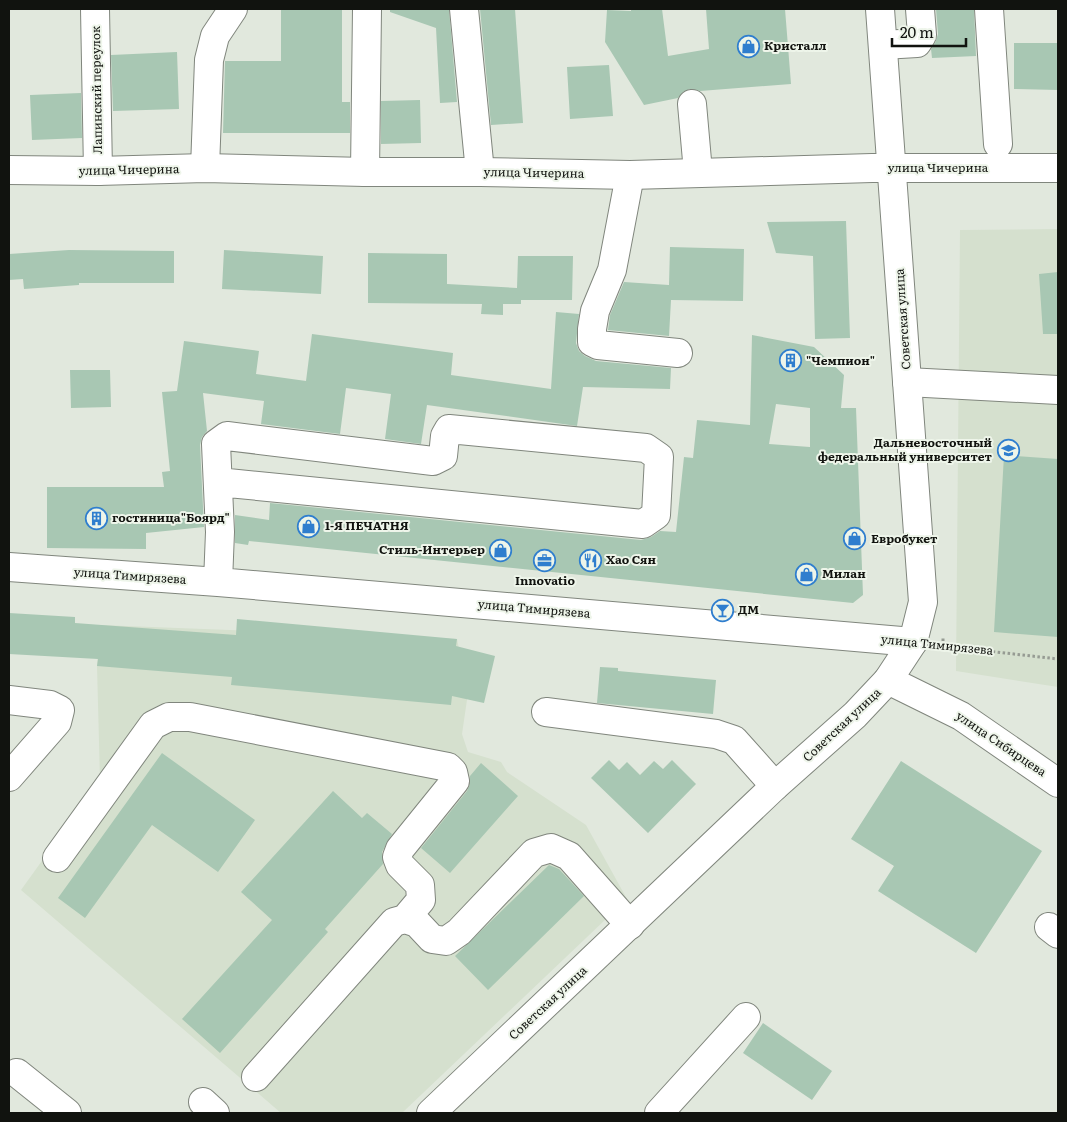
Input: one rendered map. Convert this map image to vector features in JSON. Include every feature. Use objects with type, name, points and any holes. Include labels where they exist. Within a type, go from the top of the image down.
[{"type":"main road","name":"Лапинский переулок","points":[[95,9],[98,171]]},
{"type":"main road","points":[[205,168],[209,60],[215,36],[233,9]]},
{"type":"main road","points":[[365,172],[367,9]]},
{"type":"main road","points":[[464,9],[480,172]]},
{"type":"main road","name":"Советская улица","points":[[431,1113],[775,786],[855,715],[888,680],[913,642],[923,602],[880,9]]},
{"type":"main road","points":[[883,45],[917,43],[922,35],[920,9]]},
{"type":"main road","points":[[989,9],[998,144]]},
{"type":"main road","points":[[692,104],[698,172]]},
{"type":"main road","name":"улица Чичерина","points":[[9,170],[98,171],[205,168],[630,175],[892,168],[1058,168]]},
{"type":"main road","points":[[630,175],[612,270],[595,311],[592,342],[598,345],[678,353]]},
{"type":"main road","points":[[908,382],[1058,390]]},
{"type":"main road","points":[[218,482],[643,524],[656,516],[660,457],[646,448],[449,429],[445,436],[443,456],[433,461],[227,436],[216,444],[220,532],[218,582]]},
{"type":"main road","name":"улица Тимирязева","points":[[9,567],[218,582],[913,642]]},
{"type":"main road","name":"улица Сибирцева","points":[[888,680],[962,716],[1058,783]]},
{"type":"main road","points":[[9,700],[50,705],[60,710],[57,722],[9,777]]},
{"type":"main road","points":[[546,712],[716,734],[734,740],[775,786]]},
{"type":"main road","points":[[57,858],[153,726],[169,717],[190,717],[448,767],[455,781],[400,849],[397,857],[400,865],[420,884],[421,900],[405,919],[394,922],[256,1077]]},
{"type":"main road","points":[[405,919],[416,923],[432,939],[446,941],[459,932],[534,853],[550,848],[569,856],[630,925]]},
{"type":"main road","points":[[659,1113],[746,1017]]},
{"type":"main road","points":[[11,1074],[67,1113]]},
{"type":"path","name":"улица Тимирязева","points":[[913,642],[1058,659]]},
{"type":"shaded area","name":"Дальневосточный федеральный университет","points":[[1058,229],[1058,687],[956,671],[960,230]]},
{"type":"shaded area","points":[[100,625],[457,639],[468,693],[462,734],[468,752],[501,762],[507,772],[586,825],[627,899],[402,1113],[281,1113],[21,890],[100,780],[97,666]]},
{"type":"building","points":[[281,9],[342,9],[342,102],[350,102],[350,133],[223,133],[225,61],[281,61]]},
{"type":"building","points":[[390,9],[449,9],[457,102],[440,103],[436,28],[390,12]]},
{"type":"building","points":[[480,9],[515,9],[523,123],[491,125]]},
{"type":"building","points":[[631,9],[662,9],[668,56],[709,49],[706,9],[785,9],[791,84],[700,91],[690,89],[683,92],[678,98],[644,105],[605,42],[607,10],[631,11]]},
{"type":"building","points":[[936,9],[974,9],[976,56],[932,58],[931,49],[938,34]]},
{"type":"building","points":[[1014,43],[1058,43],[1058,90],[1014,89]]},
{"type":"building","points":[[177,52],[179,109],[113,111],[111,55]]},
{"type":"building","points":[[609,65],[613,116],[570,119],[567,67]]},
{"type":"building","points":[[81,93],[82,138],[32,140],[30,95]]},
{"type":"building","points":[[420,100],[421,143],[381,144],[381,101]]},
{"type":"building","points":[[846,221],[850,338],[815,339],[813,256],[776,253],[767,222]]},
{"type":"building","points":[[670,247],[744,249],[743,301],[671,300],[669,336],[608,330],[610,315],[624,282],[669,285]]},
{"type":"building","points":[[69,250],[174,251],[174,283],[79,283],[79,285],[24,289],[23,279],[9,280],[9,254]]},
{"type":"building","points":[[224,250],[323,256],[321,294],[222,289]]},
{"type":"building","points":[[368,253],[447,254],[447,284],[517,288],[518,256],[573,256],[572,300],[521,300],[521,304],[503,304],[503,315],[481,314],[482,304],[368,303]]},
{"type":"building","points":[[1058,272],[1058,334],[1043,334],[1039,274]]},
{"type":"building","points":[[556,312],[579,314],[576,343],[579,351],[585,356],[596,361],[671,368],[670,389],[583,387],[577,426],[427,405],[421,444],[385,439],[391,394],[346,388],[340,434],[261,424],[264,401],[203,393],[207,431],[202,437],[200,445],[204,527],[146,533],[146,549],[47,548],[47,487],[164,487],[162,472],[170,471],[162,392],[177,391],[184,341],[259,351],[256,374],[306,381],[312,334],[453,353],[451,375],[551,389]]},
{"type":"building","points":[[752,335],[814,347],[844,375],[841,408],[856,408],[863,595],[853,603],[249,541],[248,545],[235,543],[235,515],[269,520],[270,503],[641,540],[651,537],[660,531],[676,532],[684,457],[693,458],[697,420],[750,425]],"holes":[[[776,404],[810,408],[810,447],[769,444]]]},
{"type":"building","points":[[70,370],[110,370],[111,407],[71,408]]},
{"type":"building","points":[[1004,455],[1058,459],[1058,637],[994,632]]},
{"type":"building","points":[[9,613],[75,617],[75,623],[236,635],[237,619],[457,639],[456,646],[495,656],[484,703],[452,696],[451,705],[231,685],[232,677],[97,666],[98,659],[9,654]]},
{"type":"building","points":[[600,667],[618,668],[618,671],[716,680],[713,714],[597,703]]},
{"type":"building","points":[[162,753],[255,820],[218,872],[152,825],[85,918],[58,898]]},
{"type":"building","points":[[609,760],[619,770],[627,762],[640,775],[654,761],[663,769],[672,760],[696,784],[648,833],[591,778]]},
{"type":"building","points":[[901,761],[1042,851],[976,953],[878,891],[894,866],[851,839]]},
{"type":"building","points":[[481,763],[518,796],[450,873],[421,848],[467,791],[470,784],[470,776]]},
{"type":"building","points":[[333,791],[362,818],[367,813],[392,834],[382,852],[383,864],[325,929],[328,932],[220,1053],[182,1019],[272,920],[241,892]]},
{"type":"building","points":[[549,865],[559,869],[584,896],[488,990],[455,956]]},
{"type":"building","points":[[763,1023],[832,1071],[812,1100],[743,1053]]},
{"type":"place","name":"Кристалл","points":[[748,46]]},
{"type":"place","name":"\"Чемпион\"","points":[[790,361]]},
{"type":"place","name":"Дальневосточный федеральный университет","points":[[1008,450]]},
{"type":"place","name":"гостиница\"Боярд\"","points":[[96,518]]},
{"type":"place","name":"1-Я ПЕЧАТНЯ","points":[[309,526]]},
{"type":"place","name":"Евробукет","points":[[855,539]]},
{"type":"place","name":"Стиль-Интерьер","points":[[501,550]]},
{"type":"place","name":"Innovatio","points":[[545,560]]},
{"type":"place","name":"Хао Сян","points":[[590,560]]},
{"type":"place","name":"Милан","points":[[806,574]]},
{"type":"place","name":"ДМ","points":[[722,610]]}]
